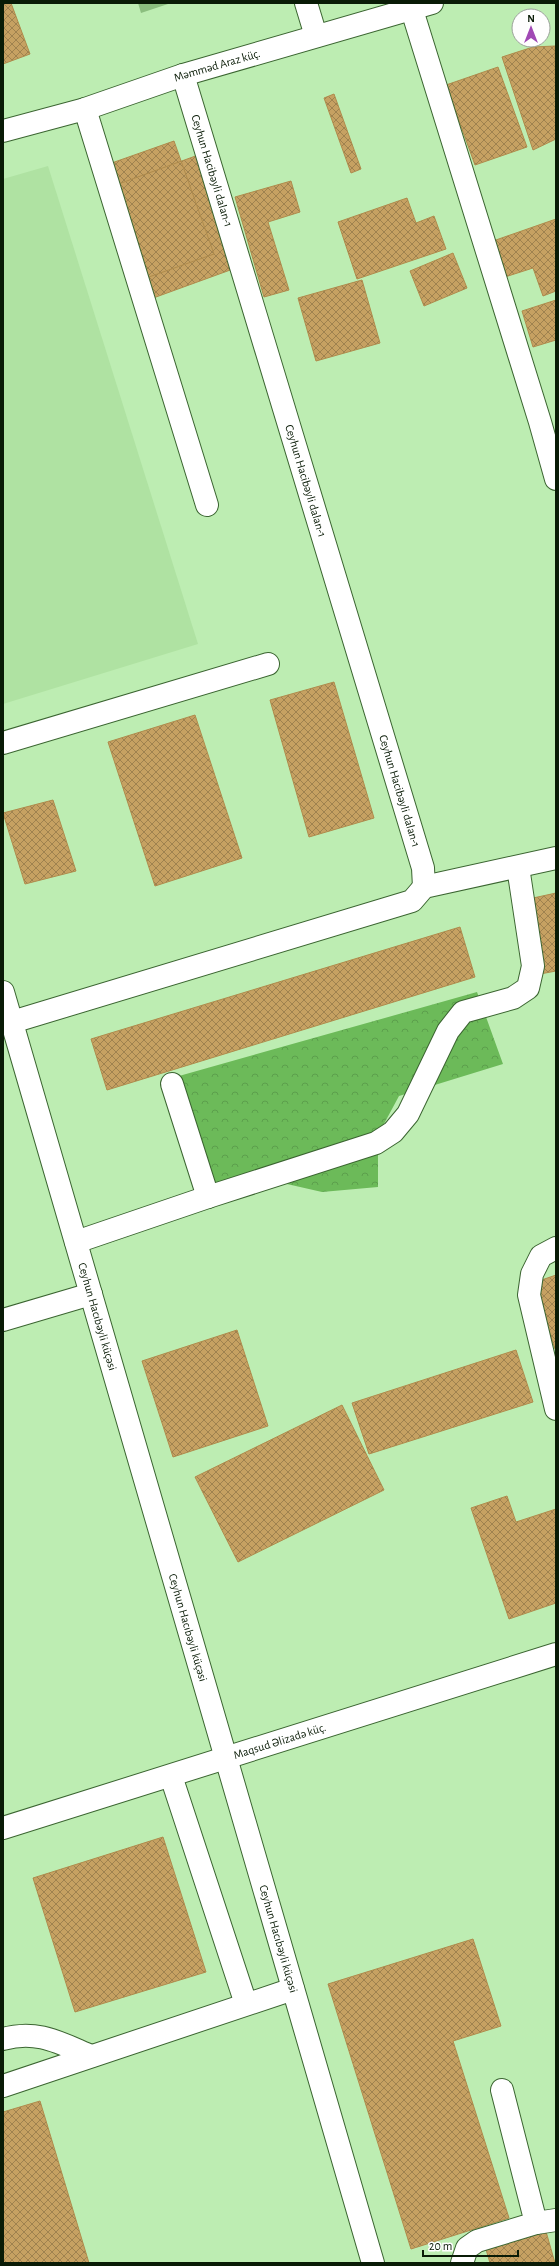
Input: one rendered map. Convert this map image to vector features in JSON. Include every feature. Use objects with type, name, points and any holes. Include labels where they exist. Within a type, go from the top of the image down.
[{"type":"street","points":[[306,3],[316,36]]},
{"type":"street","name":"Məmməd Araz küç.","points":[[3,130],[85,109],[182,75],[432,3]]},
{"type":"street","points":[[412,10],[540,422],[556,479]]},
{"type":"street","name":"Ceyhun Hacibəyli dalan-1","points":[[182,75],[423,868],[424,888]]},
{"type":"street","points":[[85,109],[207,505]]},
{"type":"street","points":[[3,743],[268,664]]},
{"type":"street","points":[[12,1022],[412,901],[424,888],[556,858]]},
{"type":"street","points":[[76,1242],[208,1197],[376,1143],[393,1132],[408,1114],[448,1031],[463,1012],[513,998],[528,988],[533,966],[518,867]]},
{"type":"street","name":"Ceyhun Hacıbəyli küçəsi","points":[[3,992],[374,2263]]},
{"type":"street","points":[[172,1084],[208,1197]]},
{"type":"street","points":[[556,1248],[542,1256],[532,1274],[529,1295],[556,1409]]},
{"type":"street","points":[[3,1320],[91,1294]]},
{"type":"street","name":"Maqsud Əlizadə küç.","points":[[3,1828],[556,1654]]},
{"type":"street","points":[[171,1776],[246,2004]]},
{"type":"street","points":[[3,2086],[293,1989]]},
{"type":"street","points":[[3,2039],[14,2036],[42,2036],[91,2056]]},
{"type":"street","points":[[462,2263],[467,2248],[477,2241],[546,2221],[502,2090]]},
{"type":"shaded area","points":[[138,3],[171,3],[141,13]]},
{"type":"shaded area","points":[[48,166],[198,644],[3,704],[3,179]]},
{"type":"green space","points":[[477,992],[503,1064],[399,1096],[378,1135],[378,1187],[322,1192],[265,1179],[214,1188],[179,1076]]},
{"type":"building","points":[[3,3],[11,3],[30,54],[3,64]]},
{"type":"building","points":[[551,46],[555,46],[556,139],[533,150],[502,57],[530,48],[551,48]]},
{"type":"building","points":[[498,67],[527,147],[475,165],[446,85]]},
{"type":"building","points":[[334,94],[361,169],[351,173],[324,98]]},
{"type":"building","points":[[174,141],[214,254],[146,278],[106,165]]},
{"type":"building","points":[[201,154],[233,269],[145,301],[113,186]]},
{"type":"building","points":[[291,181],[300,212],[268,222],[289,290],[264,297],[235,197]]},
{"type":"building","points":[[407,198],[416,223],[434,216],[446,249],[357,279],[338,222]]},
{"type":"building","points":[[556,219],[556,291],[543,296],[533,268],[505,277],[493,241]]},
{"type":"building","points":[[453,253],[467,288],[424,306],[410,271]]},
{"type":"building","points":[[362,280],[380,343],[316,361],[298,298]]},
{"type":"building","points":[[556,300],[556,340],[533,347],[522,311]]},
{"type":"building","points":[[334,682],[374,818],[309,837],[270,700]]},
{"type":"building","points":[[195,715],[242,858],[155,886],[108,742]]},
{"type":"building","points":[[53,800],[76,871],[25,884],[3,813]]},
{"type":"building","points":[[556,893],[556,971],[540,974],[524,900]]},
{"type":"building","points":[[460,927],[475,977],[107,1090],[91,1039]]},
{"type":"building","points":[[556,1275],[556,1348],[555,1349],[533,1283]]},
{"type":"building","points":[[237,1330],[268,1426],[173,1457],[142,1361]]},
{"type":"building","points":[[516,1350],[533,1402],[369,1454],[352,1403]]},
{"type":"building","points":[[342,1405],[384,1490],[238,1562],[195,1477]]},
{"type":"building","points":[[507,1496],[516,1522],[556,1509],[556,1603],[509,1619],[471,1508]]},
{"type":"building","points":[[163,1837],[206,1972],[75,2012],[33,1878]]},
{"type":"building","points":[[473,1939],[501,2026],[453,2041],[509,2218],[411,2249],[328,1984]]},
{"type":"building","points":[[40,2101],[89,2263],[3,2263],[3,2112]]},
{"type":"building","points":[[545,2228],[555,2263],[490,2263],[485,2246]]}]
